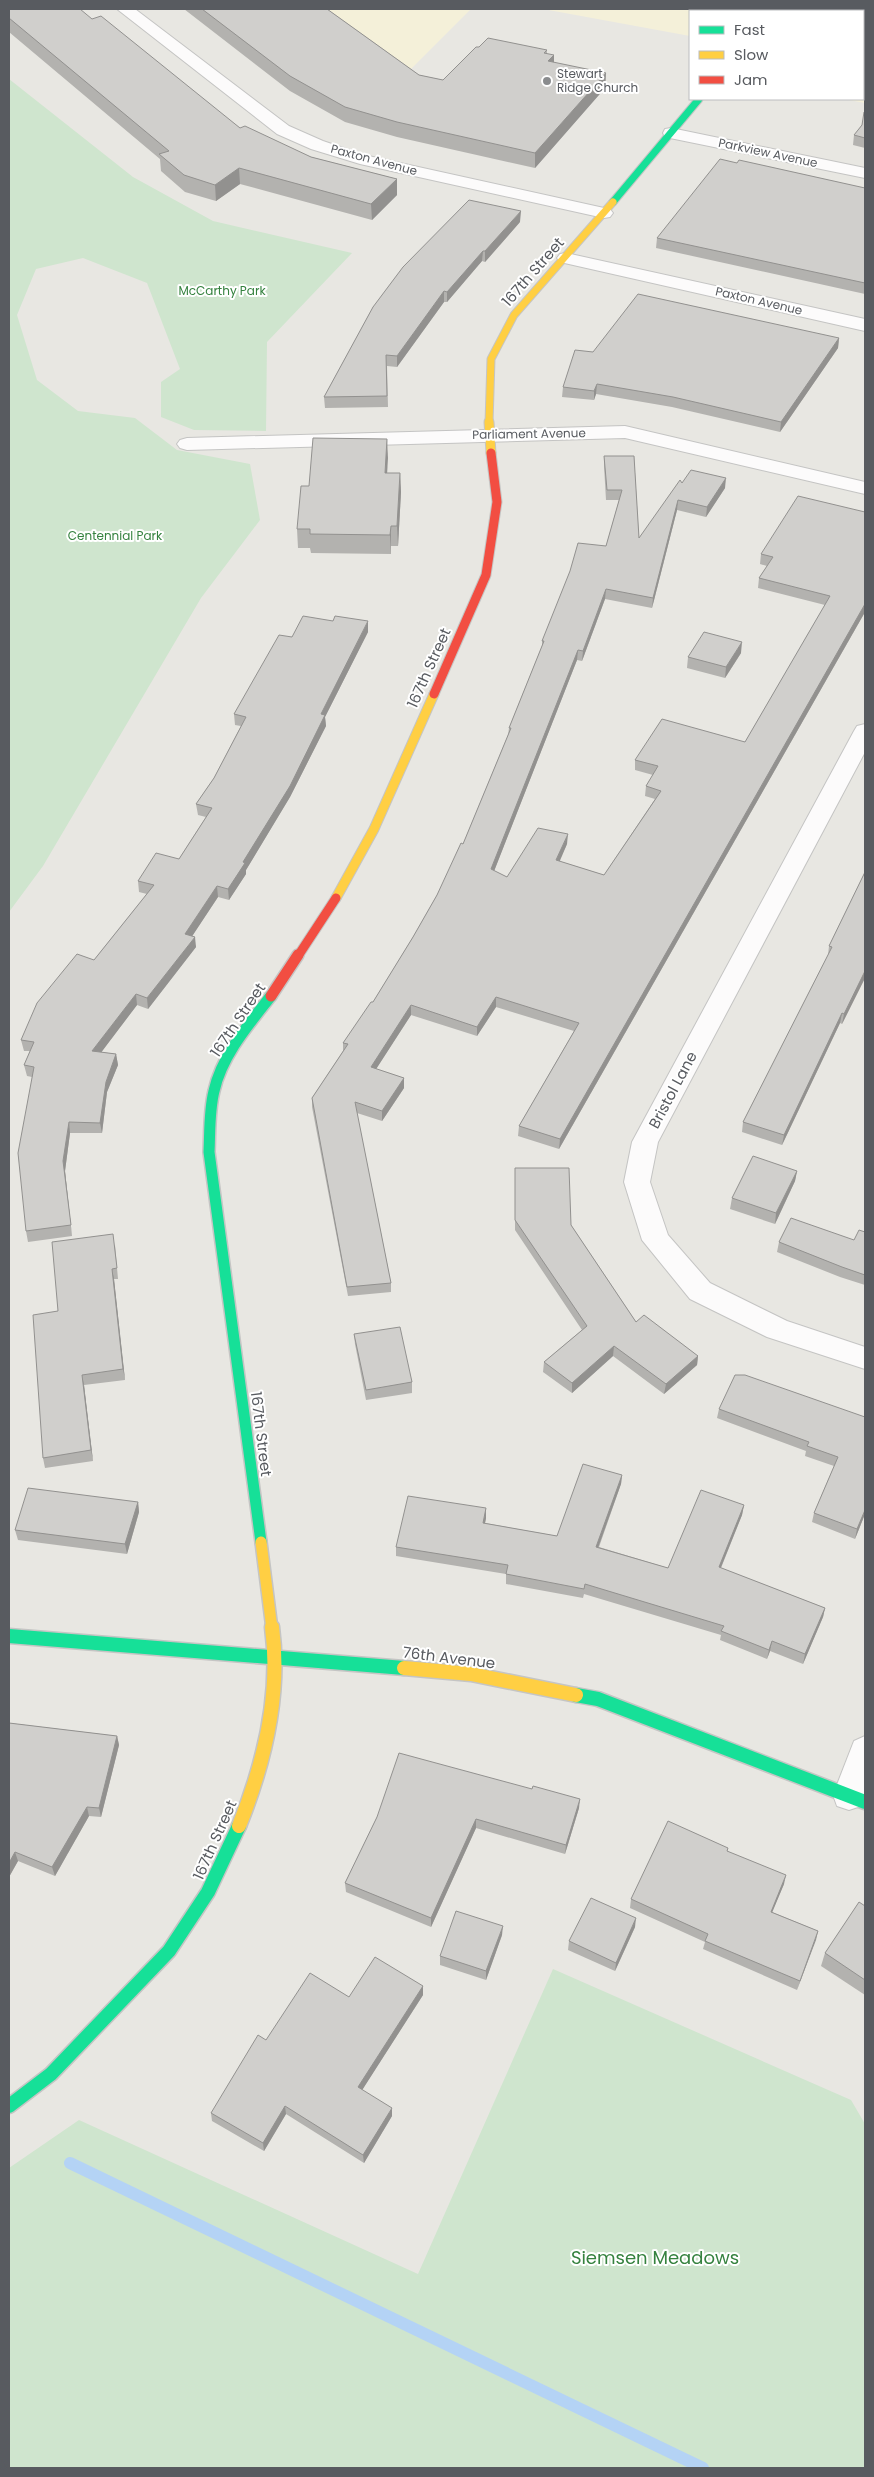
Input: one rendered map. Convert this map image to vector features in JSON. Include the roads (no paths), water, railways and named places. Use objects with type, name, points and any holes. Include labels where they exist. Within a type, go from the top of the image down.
[{"type":"street","name":"Paxton Avenue","points":[[124,9],[283,130],[317,145],[360,159],[604,213]]},
{"type":"street","name":"167th Street","points":[[9,2106],[51,2074],[169,1951],[208,1892],[232,1844],[252,1793],[268,1732],[276,1657],[210,1152],[210,1115],[216,1084],[238,1041],[316,931],[344,886],[374,829],[486,575],[497,502],[489,435],[492,358],[514,315],[566,258],[699,100]]},
{"type":"street","name":"Parkview Avenue","points":[[671,133],[865,173]]},
{"type":"street","name":"Paxton Avenue","points":[[566,258],[865,325]]},
{"type":"street","name":"Parliament Avenue","points":[[186,444],[625,432],[865,488]]},
{"type":"street","name":"Bristol Lane","points":[[865,731],[645,1142],[637,1182],[656,1240],[700,1291],[777,1329],[865,1358]]},
{"type":"street","name":"76th Avenue","points":[[9,1636],[471,1674],[598,1698],[857,1799]]},
{"type":"street","points":[[857,1799],[865,1751]]},
{"type":"waterway","points":[[70,2163],[703,2468]]},
{"type":"place","name":"Stewart Ridge Church","points":[[547,81]]},
{"type":"park label","name":"McCarthy Park","points":[[222,291]]},
{"type":"park label","name":"Centennial Park","points":[[115,536]]},
{"type":"park label","name":"Siemsen Meadows","points":[[655,2258]]}]
